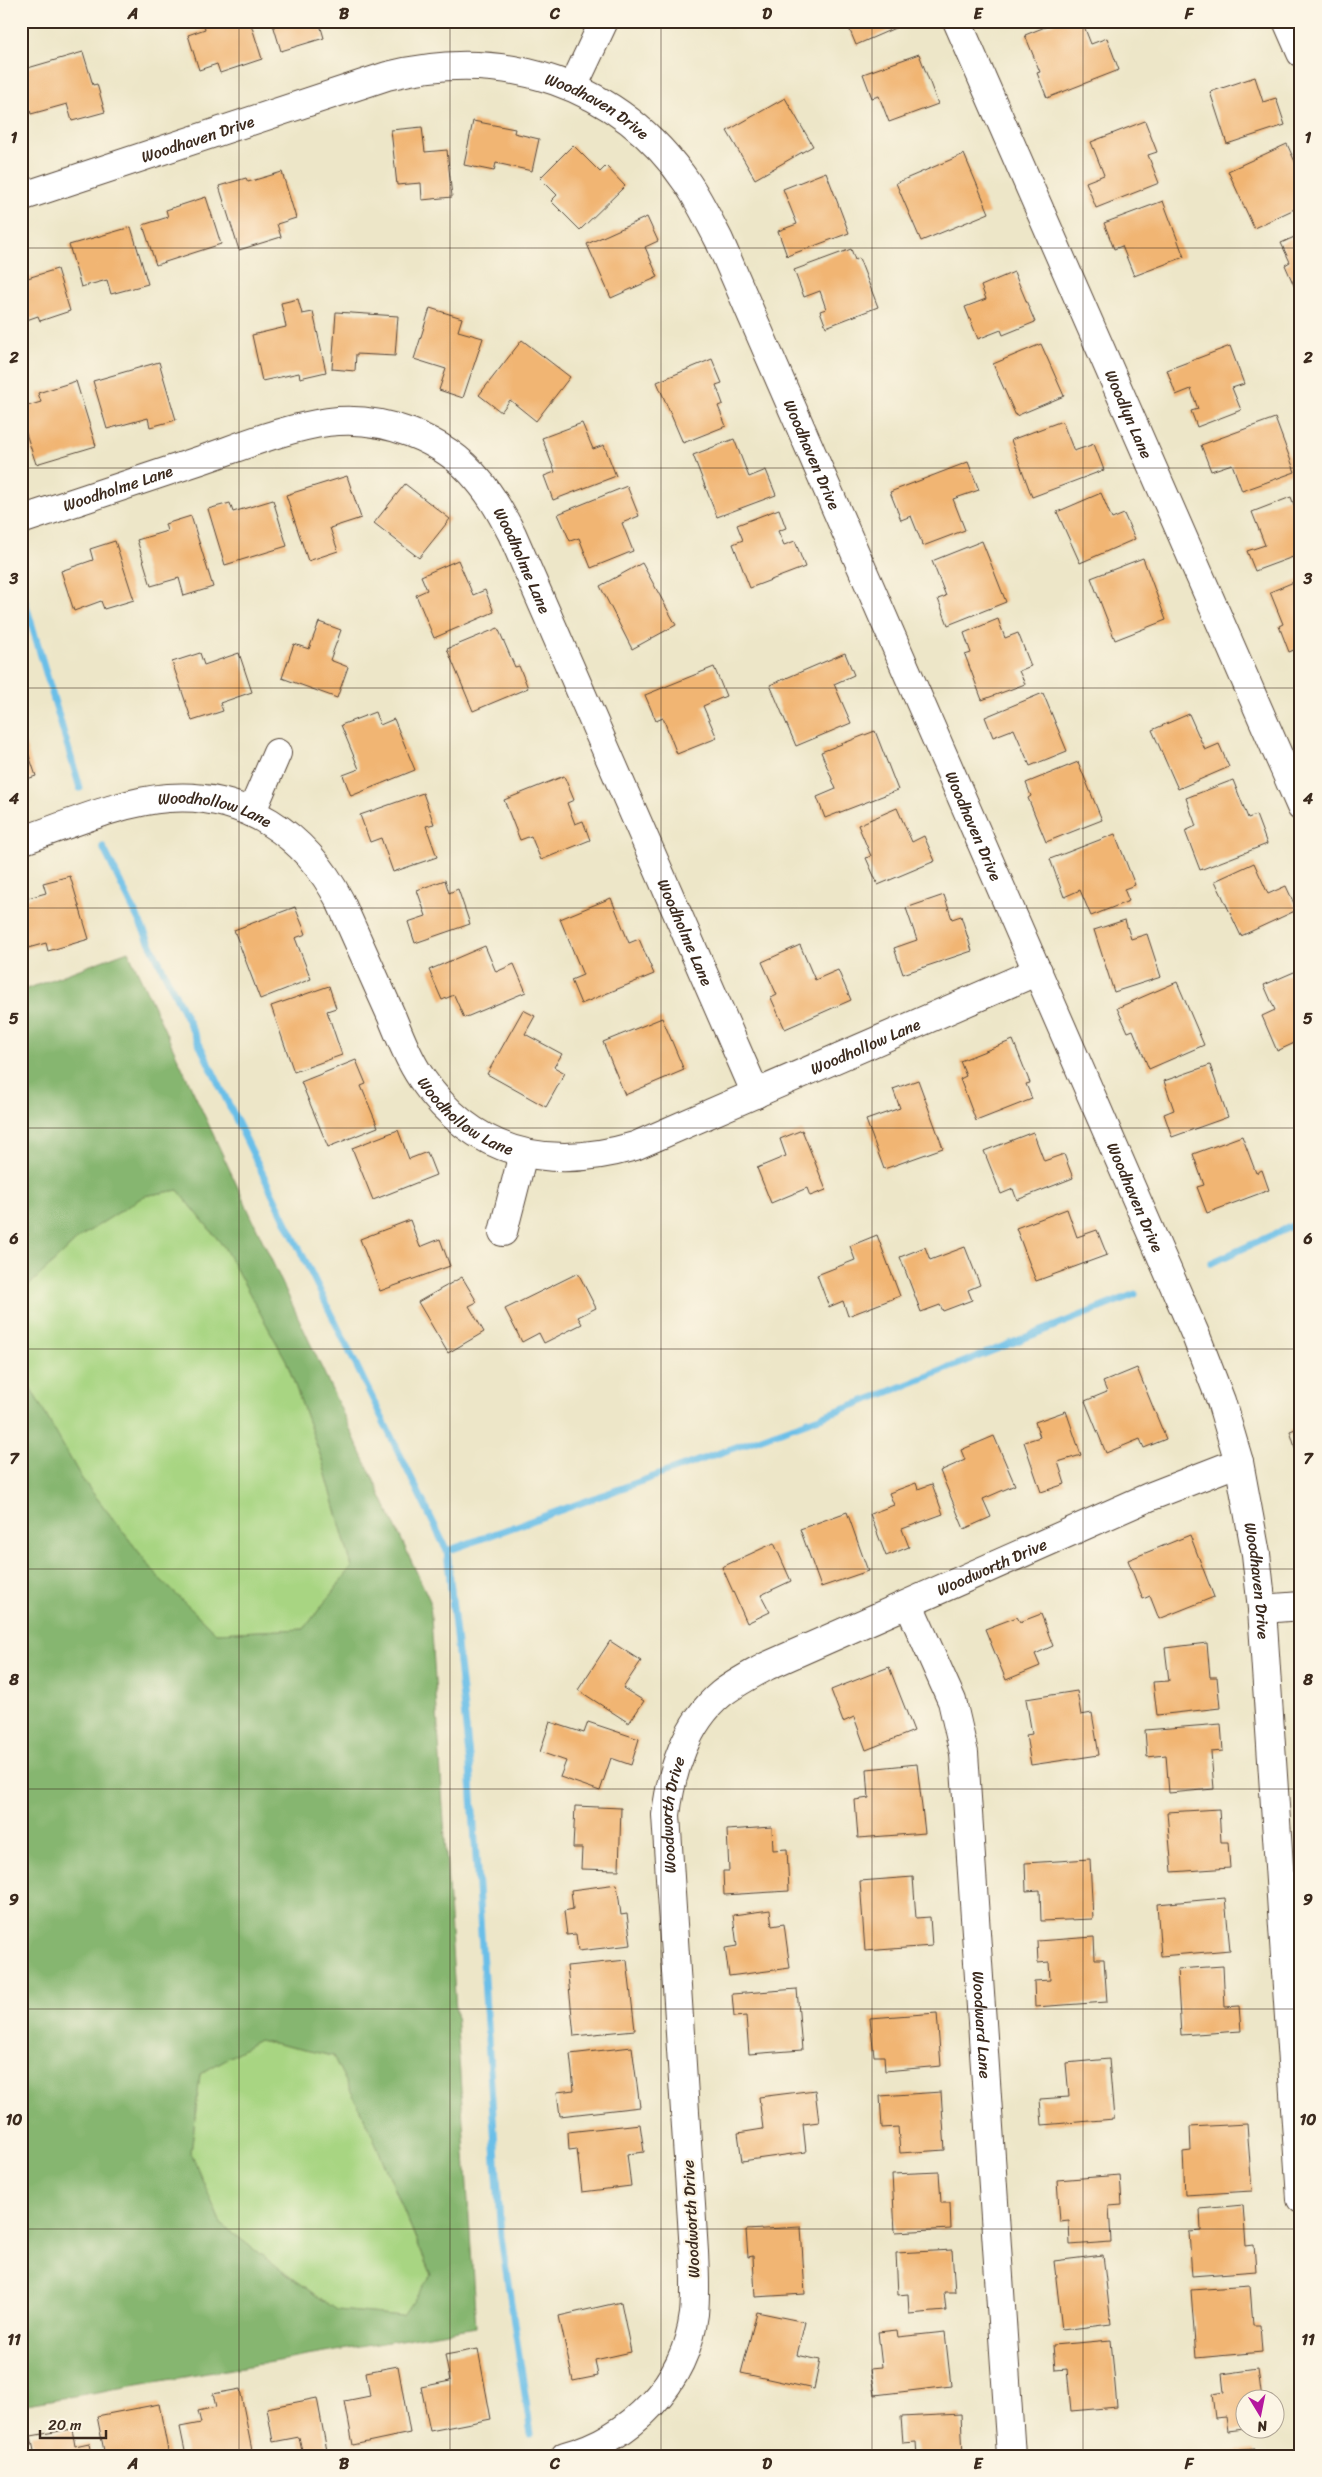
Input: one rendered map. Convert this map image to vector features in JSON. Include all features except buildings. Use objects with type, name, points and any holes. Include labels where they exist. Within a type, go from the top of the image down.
[{"type":"street","points":[[573,87],[604,21]]},
{"type":"street","name":"Woodlyn Lane","points":[[957,21],[1301,807]]},
{"type":"street","points":[[1287,21],[1301,53]]},
{"type":"street","name":"Woodhaven Drive","points":[[21,197],[354,86],[413,69],[462,64],[531,73],[573,87],[616,111],[649,138],[688,183],[708,219],[1038,971],[1196,1336],[1221,1401],[1239,1462],[1256,1554],[1262,1609],[1291,1906],[1301,2199]]},
{"type":"street","name":"Woodholme Lane","points":[[21,520],[269,437],[329,422],[366,422],[384,425],[420,438],[451,455],[477,478],[487,491],[512,534],[756,1094]]},
{"type":"street","points":[[252,811],[278,753]]},
{"type":"street","name":"Woodhollow Lane","points":[[21,841],[121,808],[167,798],[213,800],[252,811],[275,825],[298,842],[316,861],[329,881],[412,1062],[430,1090],[451,1113],[470,1128],[494,1143],[523,1154],[570,1159],[620,1151],[649,1141],[1038,971]]},
{"type":"street","points":[[503,1232],[523,1154]]},
{"type":"street","name":"Woodworth Drive","points":[[565,2456],[592,2447],[615,2436],[636,2420],[651,2405],[672,2377],[691,2330],[694,2314],[694,2252],[666,1825],[668,1800],[682,1750],[706,1710],[734,1685],[768,1666],[1150,1497],[1239,1462]]},
{"type":"street","name":"Woodward Lane","points":[[909,1605],[952,1701],[964,1753],[1011,2456]]},
{"type":"street","points":[[1262,1609],[1301,1606]]},
{"type":"green space","points":[[128,951],[430,1601],[476,2327],[21,2405],[21,1371],[82,1479],[159,1578],[216,1633],[304,1629],[352,1567],[322,1460],[286,1360],[224,1247],[178,1190],[144,1196],[80,1237],[21,1293],[21,991]],"holes":[[[259,2040],[333,2056],[369,2127],[431,2275],[403,2316],[337,2310],[221,2224],[191,2153],[200,2074]]]},
{"type":"green space","points":[[178,1190],[224,1247],[286,1360],[322,1460],[352,1567],[304,1629],[216,1633],[159,1578],[82,1479],[21,1372],[21,1293],[80,1237],[144,1196]]},
{"type":"green space","points":[[259,2040],[333,2056],[369,2127],[431,2276],[403,2316],[337,2310],[221,2224],[191,2153],[200,2074]]},
{"type":"waterway","points":[[21,588],[80,788]]},
{"type":"waterway","points":[[103,847],[447,1551],[470,1766],[501,2237],[531,2434]]},
{"type":"waterway","points":[[1211,1263],[1301,1222]]},
{"type":"waterway","points":[[447,1551],[881,1395],[1135,1294]]}]
